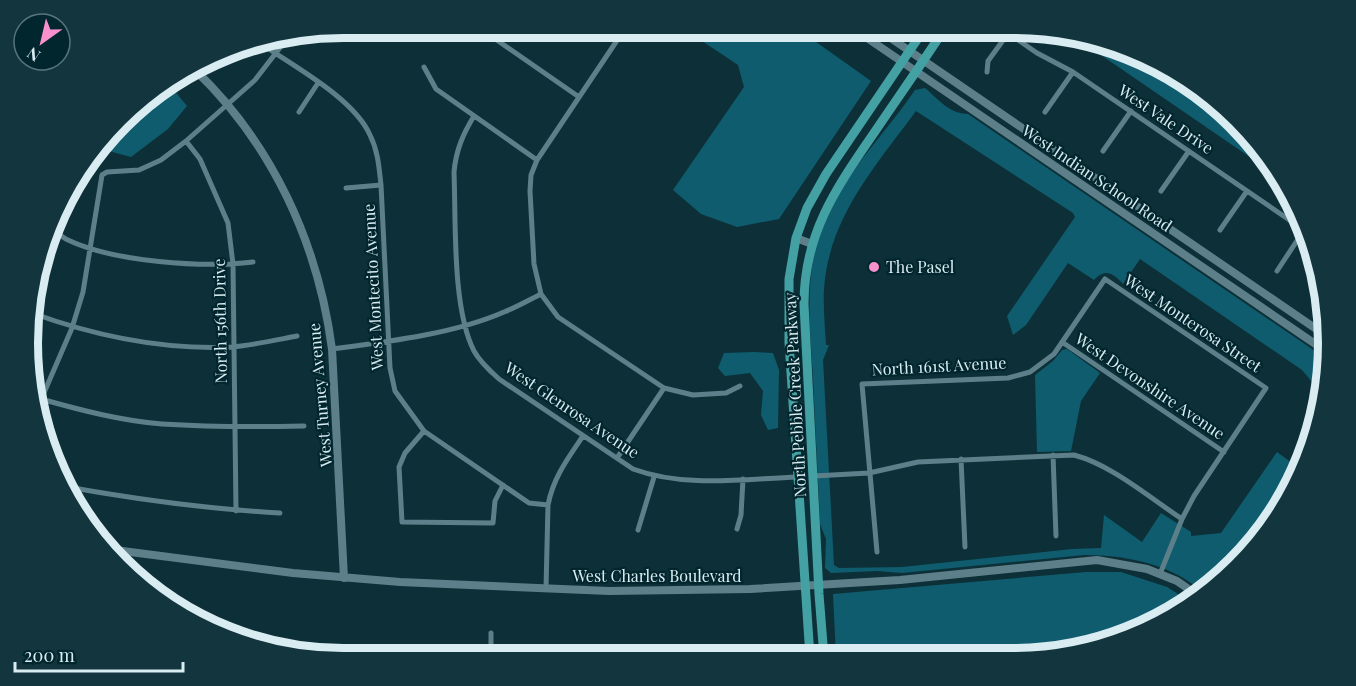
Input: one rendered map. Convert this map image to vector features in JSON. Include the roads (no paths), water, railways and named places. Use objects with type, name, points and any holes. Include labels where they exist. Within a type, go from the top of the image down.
[{"type":"main road","name":"North Pebble Creek Parkway","points":[[809,648],[797,477],[788,301],[796,238],[820,184],[918,38]]},
{"type":"main road","name":"North Pebble Creek Parkway","points":[[823,648],[804,288],[812,244],[823,212],[836,188],[938,38]]},
{"type":"street","points":[[494,38],[579,96]]},
{"type":"street","points":[[619,38],[537,160],[531,175],[534,264],[542,294],[558,317],[664,388],[693,395],[726,393],[740,386]]},
{"type":"street","name":"West Indian School Road","points":[[868,38],[1318,346]]},
{"type":"street","name":"West Indian School Road","points":[[892,38],[1318,331]]},
{"type":"street","points":[[987,72],[988,61],[1004,38]]},
{"type":"street","name":"West Vale Drive","points":[[1015,38],[1037,53],[1073,72],[1294,223]]},
{"type":"street","points":[[42,397],[72,328],[83,292],[102,175],[107,172],[139,170],[161,160],[255,80],[284,43]]},
{"type":"street","name":"West Montecito Avenue","points":[[266,48],[335,94],[356,112],[370,134],[378,157],[381,185],[390,368],[395,391],[424,431],[529,503],[548,505]]},
{"type":"street","points":[[424,67],[436,89],[537,160]]},
{"type":"street","points":[[1046,112],[1073,72]]},
{"type":"street","name":"West Turney Avenue","points":[[198,74],[250,135],[288,198],[300,224],[322,292],[332,349],[344,578]]},
{"type":"street","points":[[299,112],[318,83]]},
{"type":"street","points":[[1103,151],[1131,111]]},
{"type":"street","name":"West Glenrosa Avenue","points":[[474,116],[459,145],[454,172],[459,290],[465,325],[475,352],[486,367],[499,379],[616,458],[633,469],[654,477],[694,482],[797,477]]},
{"type":"street","name":"North 156th Drive","points":[[186,141],[200,159],[228,223],[233,264],[236,511]]},
{"type":"street","points":[[1161,191],[1189,151]]},
{"type":"street","points":[[346,188],[381,185]]},
{"type":"street","points":[[1220,230],[1246,191]]},
{"type":"street","points":[[58,233],[67,240],[121,256],[181,263],[253,262]]},
{"type":"street","points":[[796,238],[812,244]]},
{"type":"street","points":[[1277,271],[1300,239]]},
{"type":"street","name":"North 161st Avenue","points":[[877,552],[862,384],[1008,378],[1030,372],[1054,354],[1105,279]]},
{"type":"street","name":"West Monterosa Street","points":[[1105,279],[1266,388],[1224,452]]},
{"type":"street","points":[[332,349],[389,342],[465,325],[503,313],[542,294]]},
{"type":"street","points":[[39,316],[72,328],[193,347],[235,347],[297,336]]},
{"type":"street","name":"West Devonshire Avenue","points":[[1062,342],[1224,452]]},
{"type":"street","points":[[616,458],[664,388]]},
{"type":"street","points":[[42,399],[74,409],[159,424],[235,427],[304,426]]},
{"type":"street","points":[[424,431],[405,453],[399,467],[402,522],[492,523],[495,501],[503,485]]},
{"type":"street","points":[[546,589],[548,505],[551,492],[558,474],[583,436]]},
{"type":"street","points":[[1160,574],[1182,519],[1194,496],[1224,452]]},
{"type":"street","points":[[1053,455],[1056,536]]},
{"type":"street","points":[[814,476],[869,473],[918,462],[1074,455],[1094,462],[1182,519]]},
{"type":"street","points":[[961,459],[965,547]]},
{"type":"street","points":[[638,530],[654,477]]},
{"type":"street","points":[[737,529],[741,515],[743,479]]},
{"type":"street","points":[[74,488],[131,499],[236,511],[280,513]]},
{"type":"street","name":"West Charles Boulevard","points":[[119,551],[217,565],[344,578],[453,586],[546,589],[750,589],[928,578],[1097,560],[1136,566],[1160,574],[1190,591]]},
{"type":"street","points":[[491,633],[491,648]]},
{"type":"place","name":"The Pasel","points":[[874,267]]}]
